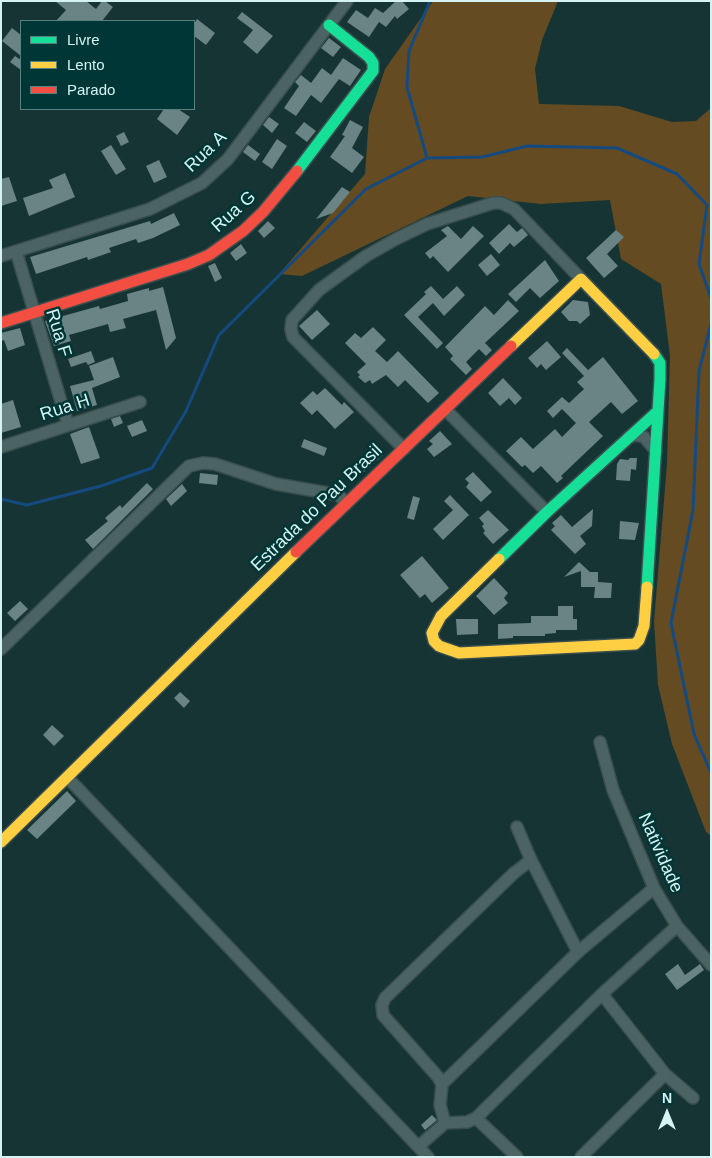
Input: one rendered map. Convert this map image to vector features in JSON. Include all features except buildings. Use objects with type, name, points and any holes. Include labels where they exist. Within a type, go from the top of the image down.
[{"type":"street","name":"Rua A","points":[[1,256],[150,209],[202,183],[228,159],[347,1]]},
{"type":"street","name":"Rua G","points":[[1,322],[188,264],[209,255],[243,232],[263,212],[324,138],[373,70],[373,63],[369,57],[329,25]]},
{"type":"street","points":[[404,449],[293,337],[291,329],[292,320],[319,290],[366,256],[427,224],[493,203],[501,203],[514,209],[658,358],[658,411],[656,451],[644,626],[638,640],[628,646],[459,653],[439,646],[434,641],[432,633],[441,616],[547,512],[627,437],[658,411]]},
{"type":"street","name":"Rua F","points":[[16,251],[32,312],[68,425]]},
{"type":"street","name":"Estrada do Pau Brasil","points":[[1,842],[68,778],[260,586],[581,279]]},
{"type":"street","name":"Rua H","points":[[1,447],[140,402]]},
{"type":"street","points":[[445,409],[547,512]]},
{"type":"street","points":[[627,437],[636,435],[644,437],[656,451]]},
{"type":"street","points":[[1,649],[189,466],[203,463],[215,464],[276,484],[339,495],[346,504]]},
{"type":"street","name":"Natividade","points":[[600,742],[613,790],[654,888],[677,926],[711,965]]},
{"type":"street","points":[[68,778],[428,1157]]},
{"type":"street","points":[[517,827],[531,860],[578,952]]},
{"type":"street","points":[[445,1123],[440,1104],[442,1084],[384,1015],[382,1005],[392,991],[514,873],[531,860]]},
{"type":"street","points":[[442,1084],[578,952],[654,888]]},
{"type":"street","points":[[419,1146],[445,1123],[467,1122],[476,1118],[602,994],[677,926]]},
{"type":"street","points":[[602,994],[665,1074],[693,1098]]},
{"type":"street","points":[[581,1157],[665,1074]]},
{"type":"street","points":[[476,1118],[517,1157]]},
{"type":"shaded area","points":[[433,1],[558,1],[542,40],[535,69],[539,104],[619,106],[672,122],[696,121],[711,108],[711,836],[706,832],[672,744],[658,685],[654,621],[667,464],[670,356],[661,284],[621,259],[610,200],[541,204],[468,196],[302,276],[279,274],[365,174],[369,117],[385,69]]},
{"type":"waterway","points":[[427,158],[407,87],[409,51],[430,1]]},
{"type":"waterway","points":[[1,499],[27,505],[101,486],[152,468],[186,411],[219,335],[366,189],[427,158],[482,157],[527,146],[617,148],[677,174],[707,205],[699,264],[711,298]]},
{"type":"waterway","points":[[711,324],[699,371],[693,510],[671,623],[694,734],[711,773]]},
{"type":"traffic: fast","points":[[297,171],[373,71],[373,63],[369,57],[329,25]]},
{"type":"traffic: fast","points":[[647,587],[660,379],[660,363],[654,354]]},
{"type":"traffic: fast","points":[[499,559],[547,512],[658,411]]},
{"type":"traffic: slow","points":[[511,346],[581,279],[654,354]]},
{"type":"traffic: slow","points":[[1,842],[296,552]]},
{"type":"traffic: slow","points":[[499,559],[441,616],[432,633],[434,641],[439,646],[459,653],[635,644],[639,640],[644,626],[647,587]]},
{"type":"traffic: jam","points":[[1,323],[188,264],[209,255],[243,231],[263,212],[297,171]]},
{"type":"traffic: jam","points":[[296,552],[511,346]]}]
